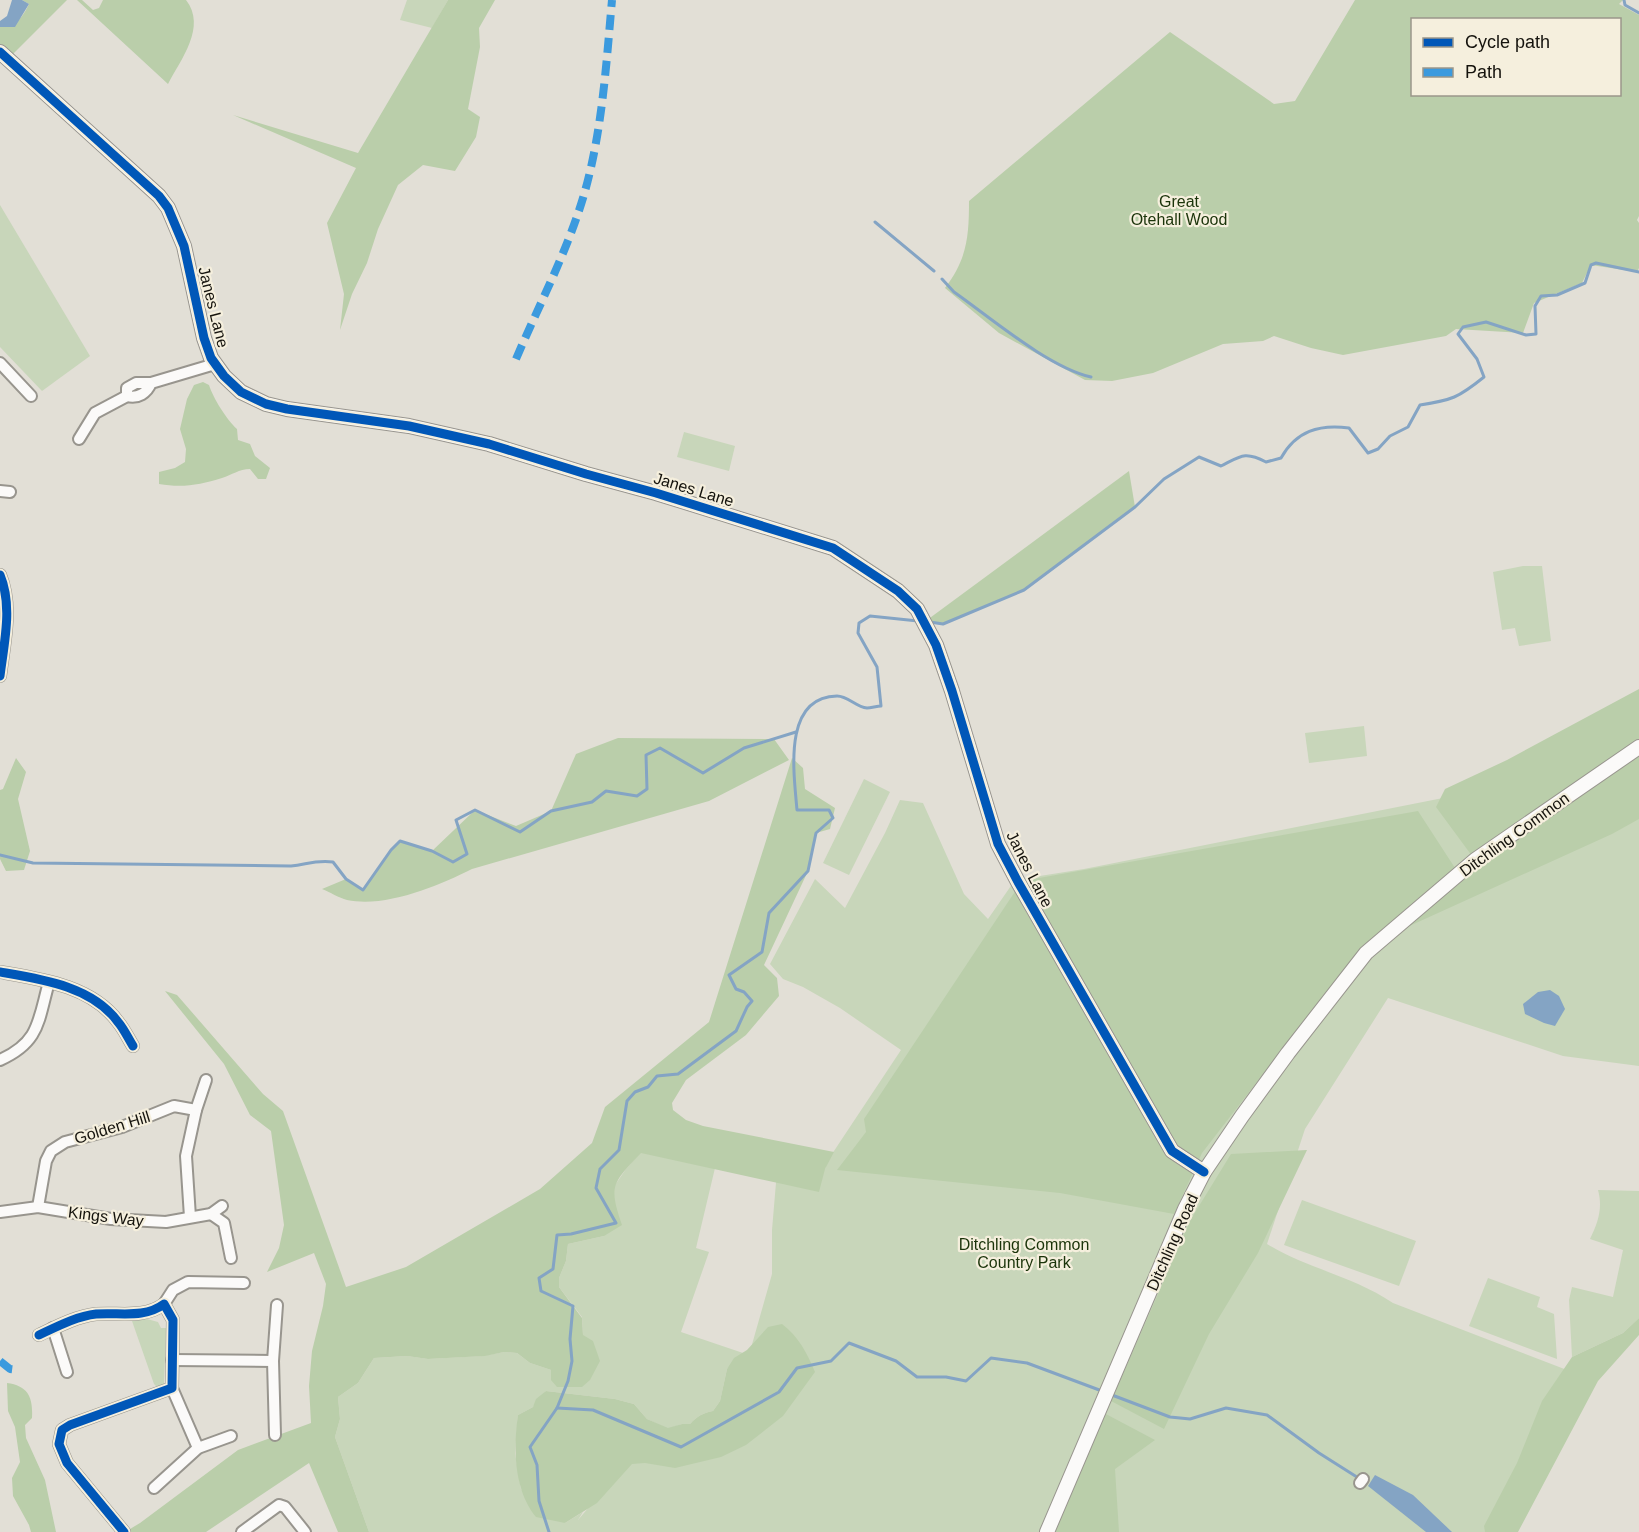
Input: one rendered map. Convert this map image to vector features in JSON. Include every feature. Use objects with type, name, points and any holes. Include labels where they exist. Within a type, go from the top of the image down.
[{"type":"street","name":"Janes Lane","points":[[0,52],[139,176],[164,202],[184,246],[204,338],[215,364],[241,393],[266,404],[303,412],[409,426],[489,444],[656,493],[833,548],[893,587],[916,609],[936,645],[998,844],[1172,1151],[1204,1173]]},
{"type":"street","points":[[0,363],[31,396]]},
{"type":"street","points":[[79,439],[95,413],[127,396],[127,388],[130,386],[136,383],[151,383],[215,364]]},
{"type":"street","points":[[0,575],[6,603],[7,630],[2,648],[0,676]]},
{"type":"street","name":"Ditchling Common","points":[[1394,928],[1475,860],[1639,747]]},
{"type":"street","name":"Ditchling Road","points":[[1047,1532],[1185,1209],[1204,1173],[1242,1116],[1300,1037],[1366,953],[1394,928]]},
{"type":"street","points":[[0,972],[48,982],[82,993],[96,1001],[119,1022],[133,1046]]},
{"type":"street","points":[[0,1060],[19,1051],[33,1036],[48,982]]},
{"type":"street","points":[[190,1217],[186,1156],[196,1110],[206,1080]]},
{"type":"street","name":"Golden Hill","points":[[38,1207],[46,1161],[51,1151],[65,1142],[122,1127],[174,1106],[196,1110]]},
{"type":"street","points":[[222,1206],[212,1214],[224,1223],[231,1258]]},
{"type":"street","name":"Kings Way","points":[[0,1212],[38,1207],[111,1219],[166,1222],[212,1214]]},
{"type":"street","points":[[39,1335],[85,1316],[143,1313],[159,1308],[173,1290],[188,1282],[244,1283]]},
{"type":"street","points":[[164,1304],[173,1320],[172,1388],[198,1448]]},
{"type":"street","points":[[275,1435],[273,1361],[277,1305]]},
{"type":"street","points":[[54,1328],[67,1372]]},
{"type":"street","points":[[172,1360],[273,1361]]},
{"type":"street","points":[[124,1532],[68,1463],[59,1444],[62,1430],[70,1425],[172,1388]]},
{"type":"street","points":[[154,1488],[198,1448],[231,1436]]},
{"type":"street","points":[[242,1532],[279,1505],[285,1507],[305,1532]]},
{"type":"green space","points":[[22,0],[67,0],[12,55],[0,44],[0,27],[10,26],[21,17],[29,4]]},
{"type":"green space","points":[[77,0],[82,0],[93,10],[99,8],[103,0],[186,0],[192,10],[193,32],[185,54],[168,84]]},
{"type":"green space","points":[[407,0],[448,0],[432,28],[400,20]]},
{"type":"green space","points":[[448,0],[495,0],[479,28],[480,47],[468,109],[480,117],[476,137],[455,171],[423,165],[398,185],[352,294],[340,330],[344,294],[327,223],[356,168],[233,115],[358,153]]},
{"type":"green space","name":"Great Otehall Wood","points":[[1355,0],[1623,0],[1619,4],[1639,15],[1639,216],[1637,220],[1639,223],[1639,268],[1637,272],[1591,265],[1582,283],[1534,303],[1523,333],[1456,329],[1446,336],[1343,355],[1274,336],[1263,341],[1223,344],[1153,373],[1112,381],[1085,380],[999,333],[945,288],[958,267],[965,247],[969,201],[1170,32],[1274,104],[1295,101]]},
{"type":"green space","points":[[0,205],[90,356],[42,391],[0,347]]},
{"type":"green space","points":[[203,382],[209,385],[221,409],[237,429],[238,440],[250,444],[255,456],[270,468],[266,479],[258,479],[250,469],[198,484],[175,486],[159,484],[159,472],[175,468],[185,462],[186,449],[180,429],[187,399],[194,385]]},
{"type":"green space","points":[[684,432],[735,446],[729,471],[677,457]]},
{"type":"green space","points":[[1129,471],[1135,507],[1024,590],[943,624],[923,623]]},
{"type":"green space","points":[[1523,566],[1542,566],[1551,641],[1519,646],[1515,628],[1502,630],[1493,572]]},
{"type":"green space","points":[[1639,689],[1639,819],[1612,834],[1383,938],[1475,860],[1436,807],[1445,789],[1507,760]]},
{"type":"green space","name":"Ditchling Common Country Park","points":[[1639,714],[1639,1066],[1563,1056],[1388,998],[1305,1129],[1267,1244],[1298,1260],[1362,1286],[1393,1303],[1567,1370],[1487,1532],[369,1532],[335,1437],[340,1419],[338,1397],[358,1383],[374,1358],[407,1356],[428,1359],[482,1356],[504,1352],[517,1353],[530,1363],[551,1370],[583,1335],[582,1317],[559,1287],[559,1278],[566,1261],[568,1244],[604,1236],[613,1200],[613,1188],[641,1152],[715,1168],[696,1248],[709,1252],[681,1332],[743,1353],[727,1369],[720,1401],[713,1411],[700,1415],[690,1424],[668,1429],[647,1419],[634,1404],[615,1399],[546,1391],[533,1407],[518,1415],[515,1453],[521,1489],[565,1523],[583,1512],[578,1520],[628,1461],[686,1433],[767,1378],[749,1355],[772,1274],[772,1230],[778,1159],[825,1169],[828,1160],[901,1050],[840,1008],[803,987],[783,979],[770,964],[815,879],[845,908],[900,800],[923,803],[964,894],[988,919],[1015,880],[1084,869],[1443,798]]},
{"type":"green space","points":[[1364,726],[1367,756],[1309,763],[1305,733]]},
{"type":"green space","points":[[618,738],[774,739],[789,760],[709,801],[472,869],[411,894],[362,902],[347,900],[322,889],[346,879],[363,890],[400,841],[432,851],[475,810],[516,826],[551,811],[576,754]]},
{"type":"green space","points":[[16,758],[26,772],[18,799],[30,851],[24,870],[6,871],[0,859],[0,790],[3,789]]},
{"type":"green space","points":[[792,758],[803,768],[805,789],[835,808],[830,829],[816,833],[808,871],[764,965],[777,978],[779,996],[746,1035],[686,1080],[672,1103],[673,1110],[686,1120],[703,1126],[834,1152],[825,1169],[819,1192],[641,1153],[624,1171],[616,1185],[615,1201],[622,1225],[604,1236],[568,1244],[566,1261],[559,1278],[559,1287],[582,1318],[583,1335],[593,1341],[600,1361],[590,1380],[582,1387],[557,1387],[551,1380],[551,1370],[530,1363],[517,1353],[504,1352],[485,1356],[428,1359],[407,1356],[374,1358],[358,1383],[338,1397],[340,1419],[335,1437],[369,1532],[338,1532],[309,1463],[206,1532],[125,1532],[238,1450],[311,1423],[309,1386],[312,1351],[326,1284],[314,1253],[267,1272],[279,1248],[284,1225],[271,1131],[250,1115],[224,1064],[165,991],[177,995],[263,1094],[283,1111],[346,1287],[406,1267],[540,1189],[592,1143],[605,1107],[709,1022]]},
{"type":"green space","points":[[864,779],[890,792],[849,875],[823,863]]},
{"type":"green space","points":[[1418,811],[1455,868],[1332,985],[1202,1153],[1174,1214],[1060,1193],[837,1170],[866,1132],[864,1119],[1022,881]]},
{"type":"green space","points":[[1307,1150],[1258,1253],[1209,1334],[1164,1429],[1111,1401],[1191,1219],[1231,1154]]},
{"type":"green space","points":[[1598,1190],[1639,1191],[1639,1318],[1623,1333],[1572,1357],[1569,1300],[1572,1287],[1613,1297],[1623,1250],[1590,1239],[1599,1215]]},
{"type":"green space","points":[[1302,1200],[1416,1241],[1399,1286],[1284,1245]]},
{"type":"green space","points":[[1488,1278],[1540,1297],[1537,1307],[1554,1314],[1557,1359],[1469,1326]]},
{"type":"green space","points":[[1639,1318],[1639,1335],[1598,1381],[1518,1532],[1485,1532],[1484,1526],[1517,1463],[1542,1401],[1572,1357],[1623,1333]]},
{"type":"green space","points":[[147,1319],[158,1322],[161,1328],[166,1328],[164,1386],[158,1388],[154,1384],[132,1321]]},
{"type":"green space","points":[[782,1324],[802,1346],[815,1372],[783,1416],[746,1445],[721,1457],[675,1468],[645,1463],[632,1464],[597,1503],[565,1523],[536,1517],[519,1482],[516,1428],[518,1415],[533,1407],[536,1399],[546,1391],[615,1399],[634,1404],[647,1419],[668,1428],[690,1424],[700,1415],[713,1411],[720,1401],[727,1369],[734,1358],[747,1350],[768,1327]]},
{"type":"green space","points":[[7,1383],[25,1390],[32,1405],[32,1418],[25,1425],[26,1438],[45,1480],[56,1532],[31,1532],[13,1496],[12,1478],[20,1462],[15,1427],[8,1411]]},
{"type":"green space","points":[[1104,1413],[1155,1440],[1115,1469],[1119,1532],[1055,1532]]},
{"type":"water","points":[[12,0],[22,0],[29,4],[15,27],[0,27],[0,21],[7,16]]},
{"type":"water","points":[[1550,990],[1559,996],[1565,1009],[1555,1026],[1525,1014],[1523,1004],[1538,992]]},
{"type":"water","points":[[1375,1475],[1413,1495],[1452,1532],[1426,1532],[1368,1486]]},
{"type":"waterway","points":[[1624,0],[1625,5],[1639,13]]},
{"type":"waterway","points":[[875,222],[934,271]]},
{"type":"waterway","points":[[930,622],[943,624],[1024,590],[1135,507],[1164,479],[1199,457],[1221,466],[1243,456],[1266,462],[1281,458],[1294,441],[1309,431],[1328,427],[1349,428],[1368,453],[1378,449],[1390,436],[1408,427],[1420,405],[1454,397],[1468,390],[1484,377],[1477,359],[1458,334],[1463,327],[1486,322],[1526,335],[1536,334],[1535,306],[1541,296],[1557,295],[1585,283],[1591,265],[1596,263],[1639,272]]},
{"type":"waterway","points":[[942,279],[954,292],[1039,353],[1074,372],[1091,377]]},
{"type":"waterway","points":[[549,1532],[539,1501],[537,1465],[530,1447],[557,1408],[568,1381],[572,1361],[570,1339],[573,1306],[541,1291],[539,1278],[553,1269],[557,1235],[571,1234],[616,1223],[596,1188],[600,1169],[619,1150],[627,1101],[635,1092],[648,1087],[657,1076],[678,1074],[736,1031],[752,1001],[744,992],[736,989],[729,975],[762,952],[769,913],[808,871],[816,833],[833,818],[829,810],[797,810],[794,777],[795,740],[799,723],[807,709],[819,700],[837,696],[863,707],[881,706],[877,667],[858,633],[859,623],[870,616],[918,621]]},
{"type":"waterway","points":[[0,855],[33,863],[291,866],[333,862],[346,879],[363,890],[400,841],[432,851],[453,862],[467,854],[456,820],[475,810],[520,832],[551,811],[592,802],[606,791],[637,796],[647,789],[646,755],[660,748],[703,773],[744,748],[796,732]]},
{"type":"waterway","points":[[557,1408],[593,1410],[681,1447],[779,1392],[797,1368],[831,1361],[849,1343],[896,1361],[917,1377],[946,1377],[966,1381],[991,1358],[1027,1363],[1102,1391]]},
{"type":"waterway","points":[[1112,1395],[1170,1417],[1190,1419],[1226,1408],[1267,1415],[1319,1453],[1360,1479]]},
{"type":"marked path","points":[[516,359],[569,239],[583,198],[595,149],[612,0]]},
{"type":"marked path","points":[[0,1361],[10,1369],[18,1370]]},
{"type":"cycle path","points":[[0,52],[159,196],[168,208],[184,246],[204,338],[211,358],[224,376],[241,392],[266,404],[287,409],[409,426],[489,444],[656,493],[833,548],[898,591],[917,609],[936,645],[998,844],[1018,882],[1172,1151],[1204,1172]]},
{"type":"cycle path","points":[[0,575],[7,612],[0,676]]},
{"type":"cycle path","points":[[0,972],[48,981],[80,992],[107,1010],[118,1022],[133,1046]]},
{"type":"cycle path","points":[[39,1335],[89,1315],[148,1312],[164,1304],[173,1320],[172,1388],[70,1425],[62,1430],[59,1444],[67,1463],[124,1532]]}]
